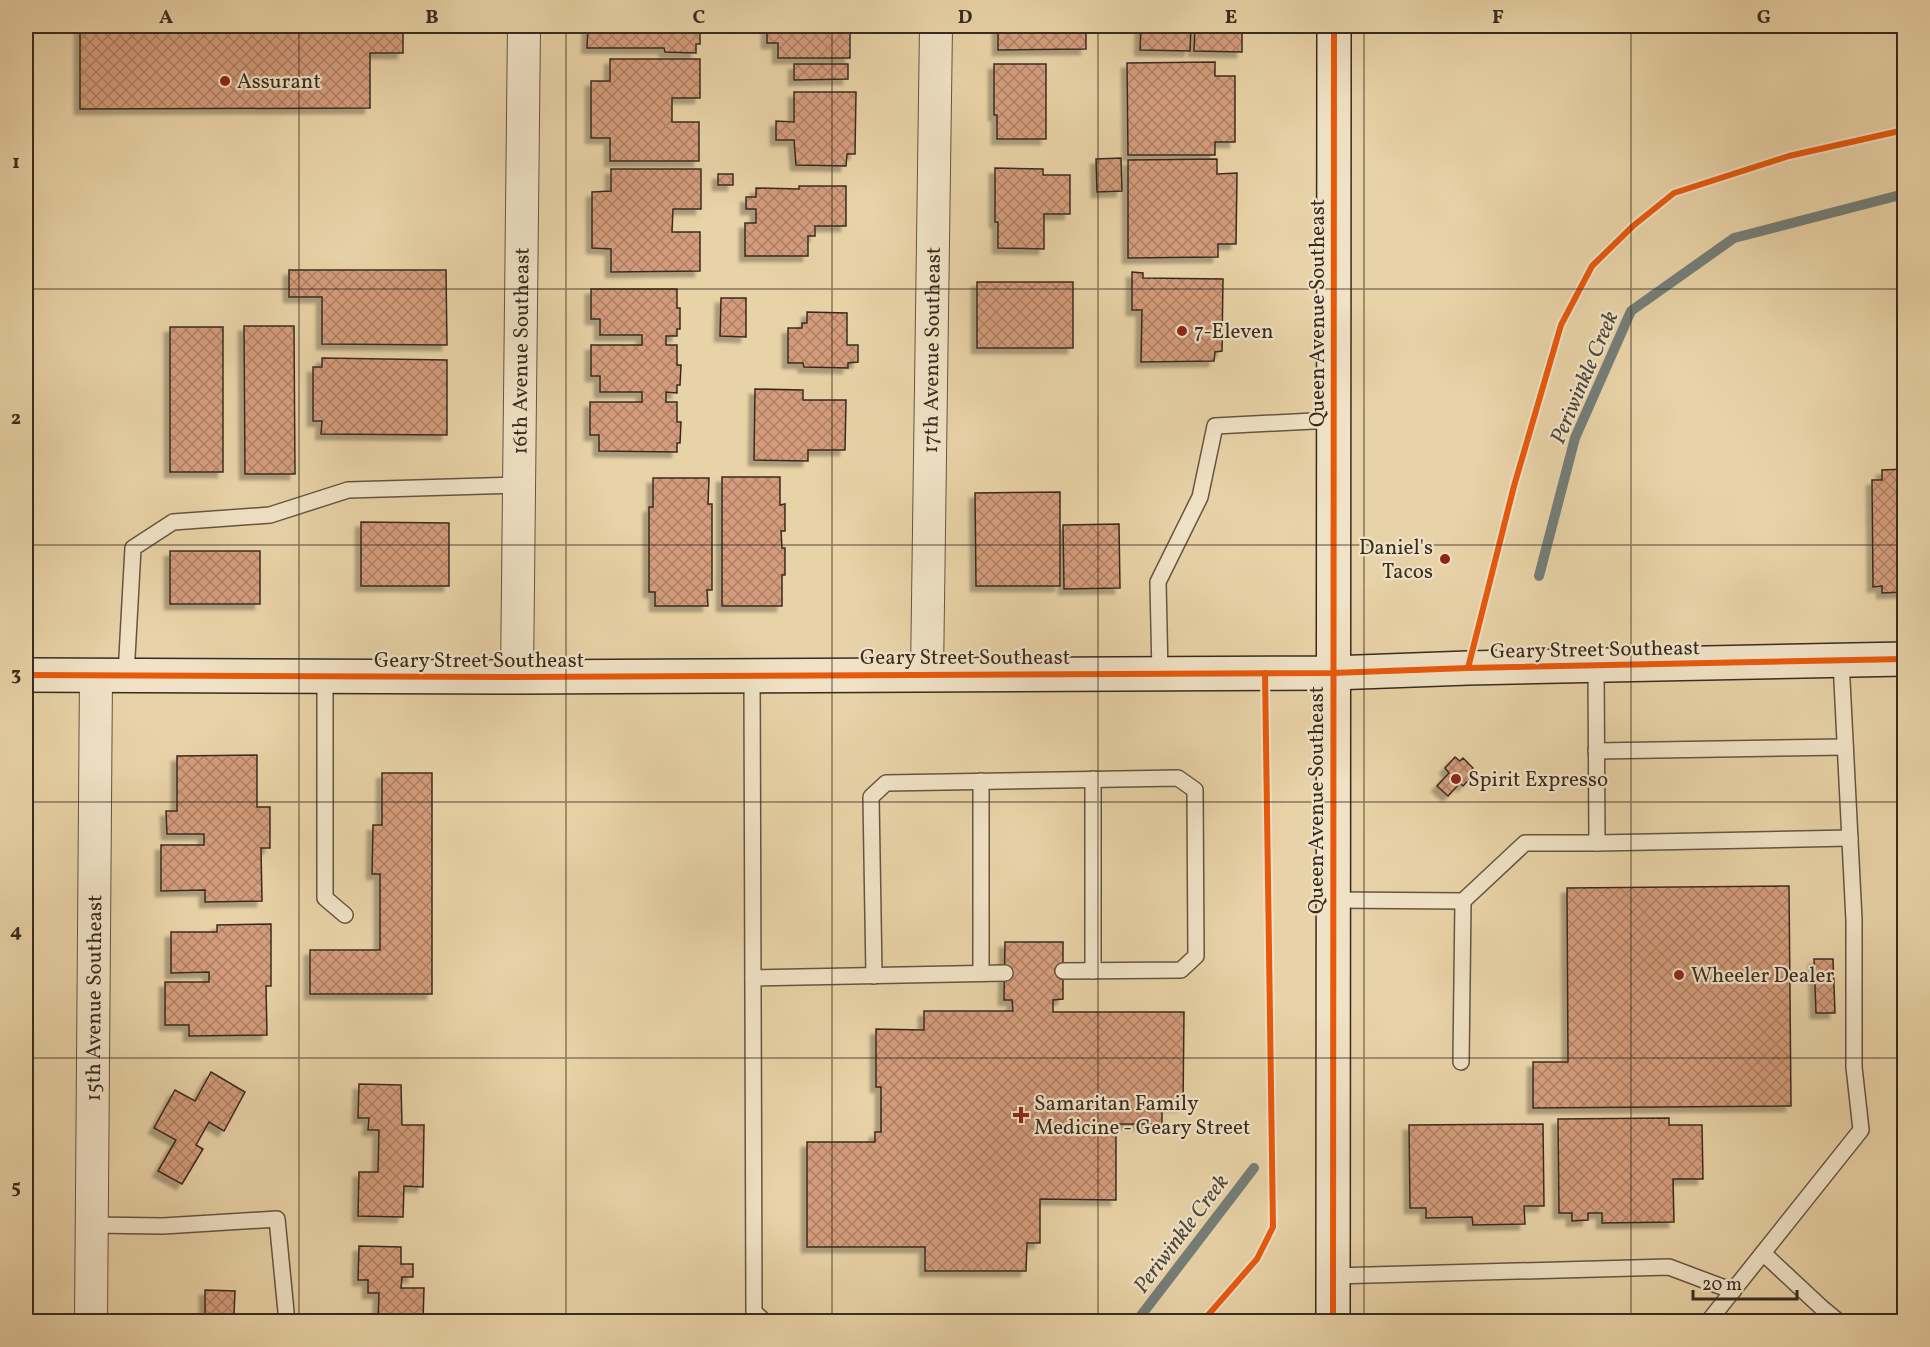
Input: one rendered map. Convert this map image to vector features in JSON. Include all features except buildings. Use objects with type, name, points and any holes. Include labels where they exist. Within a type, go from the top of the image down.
[{"type":"main road","name":"Queen Avenue Southeast","points":[[1333,1322],[1334,26]]},
{"type":"main road","name":"Geary Street Southeast","points":[[26,675],[517,677],[1332,673],[1905,660]]},
{"type":"street","name":"16th Avenue Southeast","points":[[517,677],[524,26]]},
{"type":"street","name":"17th Avenue Southeast","points":[[927,674],[936,26]]},
{"type":"street","name":"15th Avenue Southeast","points":[[91,1322],[91,1225],[111,675]]},
{"type":"lane","points":[[1160,674],[1158,582],[1200,496],[1215,426],[1333,420]]},
{"type":"lane","points":[[111,675],[133,548],[173,522],[270,515],[348,490],[519,485]]},
{"type":"lane","points":[[1708,1322],[1861,1130],[1854,1067],[1854,920],[1841,661]]},
{"type":"lane","points":[[1596,666],[1597,843]]},
{"type":"lane","points":[[752,675],[754,1312],[765,1322]]},
{"type":"lane","points":[[325,676],[325,898],[345,915]]},
{"type":"lane","points":[[1596,751],[1845,747]]},
{"type":"lane","points":[[874,976],[871,797],[886,783],[1178,778],[1195,790],[1196,956],[1181,970],[1063,971]]},
{"type":"lane","points":[[1093,779],[1093,971]]},
{"type":"lane","points":[[981,781],[981,973]]},
{"type":"lane","points":[[1333,900],[1463,901],[1526,843],[1850,838]]},
{"type":"lane","points":[[1461,1062],[1463,901]]},
{"type":"lane","points":[[753,978],[1005,973]]},
{"type":"lane","points":[[91,1225],[163,1226],[277,1219],[287,1322]]},
{"type":"lane","points":[[1763,1253],[1821,1315],[1839,1322]]},
{"type":"lane","points":[[1333,1276],[1669,1267],[1733,1291]]},
{"type":"waterway","name":"Periwinkle Creek","points":[[1539,576],[1575,438],[1631,311],[1734,238],[1904,194]]},
{"type":"waterway","name":"Periwinkle Creek","points":[[1136,1322],[1254,1168]]},
{"type":"cycle path","points":[[1333,1322],[1334,26]]},
{"type":"cycle path","points":[[1468,668],[1514,486],[1561,325],[1592,266],[1633,226],[1674,193],[1789,156],[1904,130]]},
{"type":"cycle path","points":[[26,675],[517,677],[1332,673],[1904,659]]},
{"type":"cycle path","points":[[1202,1322],[1257,1259],[1273,1227],[1265,673]]},
{"type":"place","name":"Assurant","points":[[225,81]]},
{"type":"place","name":"7-Eleven","points":[[1182,331]]},
{"type":"place","name":"Daniel's Tacos","points":[[1445,559]]},
{"type":"place","name":"Spirit Expresso","points":[[1456,779]]},
{"type":"place","name":"Wheeler Dealer","points":[[1679,975]]},
{"type":"place","name":"Samaritan Family Medicine - Geary Street","points":[[1021,1115]]}]
